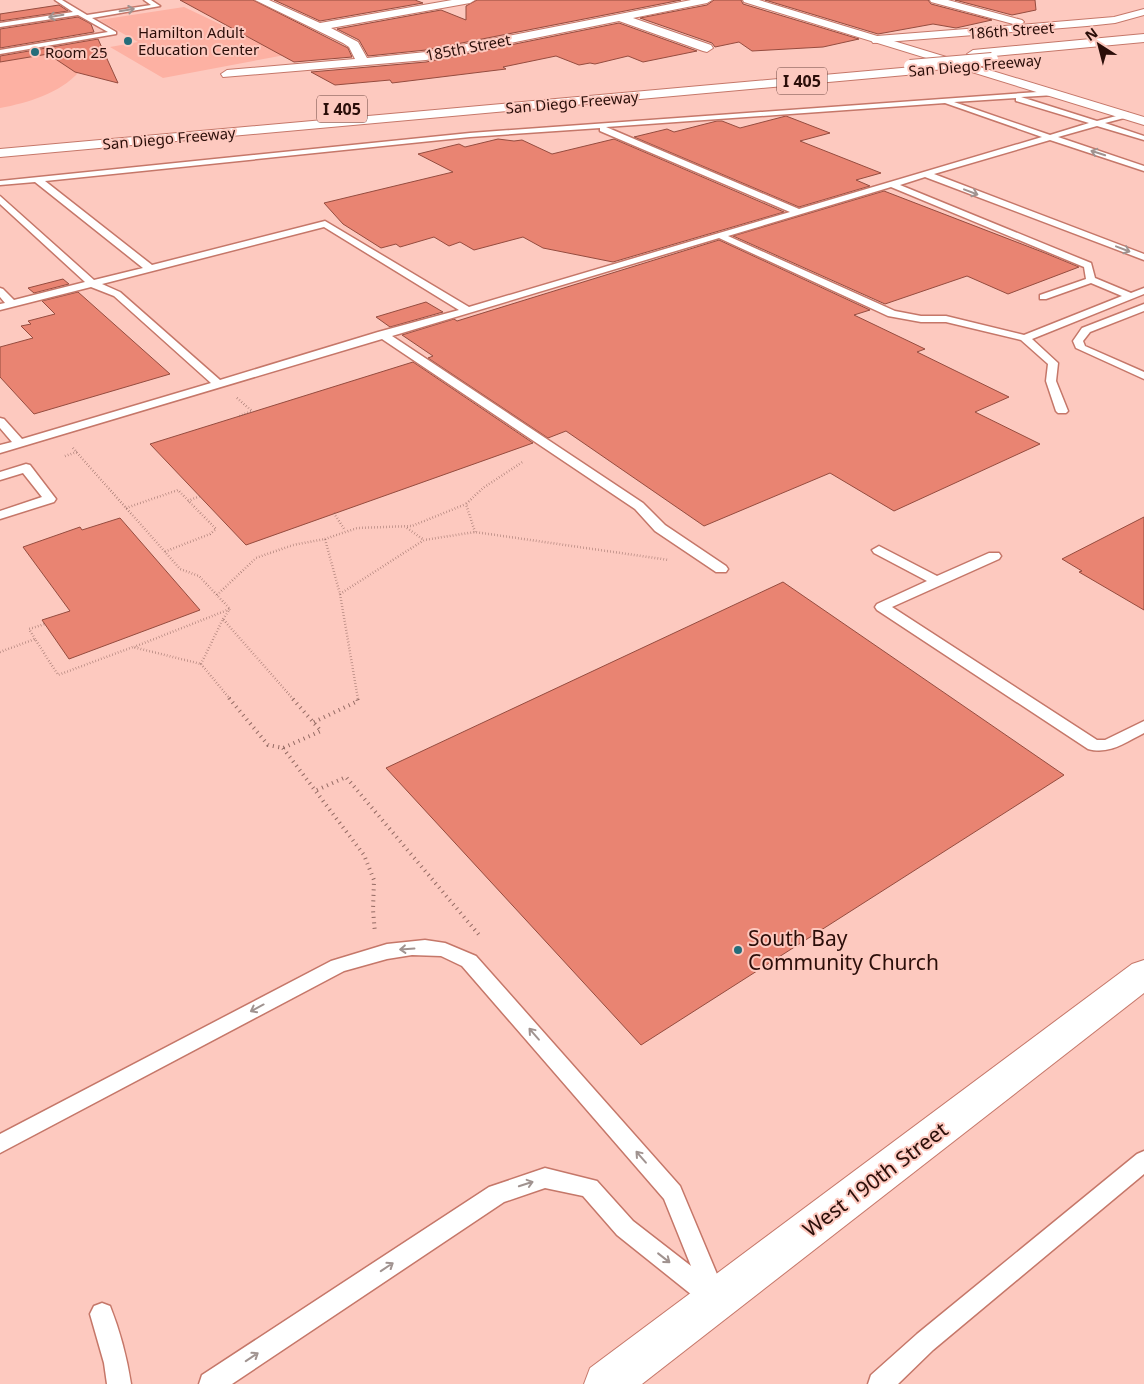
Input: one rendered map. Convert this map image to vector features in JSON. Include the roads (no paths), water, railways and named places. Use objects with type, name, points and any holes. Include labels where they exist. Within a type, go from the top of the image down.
[{"type":"main road","points":[[260,0],[354,45],[363,62]]},
{"type":"main road","points":[[318,27],[470,0]]},
{"type":"main road","name":"185th Street","points":[[227,74],[426,56],[707,0]]},
{"type":"main road","points":[[748,0],[1144,121]]},
{"type":"main road","points":[[935,0],[1038,28]]},
{"type":"main road","points":[[1126,4],[1144,11]]},
{"type":"main road","name":"186th Street","points":[[877,40],[1038,28],[1115,20],[1144,11]]},
{"type":"main road","points":[[620,17],[708,48]]},
{"type":"main road","name":"San Diego Freeway","points":[[0,153],[924,70],[1144,38]]},
{"type":"main road","points":[[0,144],[902,62],[1144,45]]},
{"type":"main road","name":"San Diego Freeway","points":[[1003,57],[1144,50]]},
{"type":"main road","points":[[983,56],[1003,57]]},
{"type":"main road","name":"San Diego Freeway","points":[[327,110],[983,56]]},
{"type":"main road","points":[[681,92],[704,85],[902,62]]},
{"type":"main road","name":"West 190th Street","points":[[606,1384],[1144,974]]},
{"type":"lane","points":[[0,52],[114,33],[58,0]]},
{"type":"lane","points":[[86,17],[157,6],[147,0]]},
{"type":"lane","points":[[0,25],[79,13]]},
{"type":"lane","points":[[0,183],[470,135],[1052,93]]},
{"type":"lane","points":[[1011,96],[1144,138]]},
{"type":"lane","points":[[942,101],[1144,169]]},
{"type":"lane","points":[[0,449],[382,334],[1125,115]]},
{"type":"lane","points":[[596,127],[798,212]]},
{"type":"lane","points":[[925,174],[1143,256]]},
{"type":"lane","points":[[37,179],[152,269]]},
{"type":"lane","points":[[891,184],[1088,265],[1091,280]]},
{"type":"lane","points":[[0,199],[91,284],[117,294],[218,383]]},
{"type":"lane","points":[[0,307],[325,224],[467,310]]},
{"type":"lane","points":[[719,235],[892,314],[921,319],[946,319],[1025,338],[1053,363],[1051,381],[1062,411]]},
{"type":"lane","points":[[1043,297],[1091,280],[1130,296]]},
{"type":"lane","points":[[1025,338],[1144,291]]},
{"type":"lane","points":[[0,292],[12,304]]},
{"type":"lane","points":[[1144,307],[1086,330],[1078,341],[1081,348],[1144,376]]},
{"type":"lane","points":[[382,334],[640,506],[660,528],[721,569]]},
{"type":"lane","points":[[0,421],[19,443]]},
{"type":"lane","points":[[0,476],[26,468],[50,499],[0,515]]},
{"type":"lane","points":[[879,550],[937,581]]},
{"type":"lane","points":[[994,556],[882,607],[1094,745],[1108,745],[1144,726]]},
{"type":"lane","points":[[0,1144],[338,966],[376,954],[403,949],[438,948],[470,960],[672,1194],[716,1300]]},
{"type":"lane","points":[[880,1384],[933,1336],[1144,1161]]},
{"type":"lane","points":[[211,1384],[497,1194],[545,1178],[589,1188],[625,1228],[716,1300]]},
{"type":"lane","points":[[102,1314],[116,1363],[119,1384]]},
{"type":"place","name":"Hamilton Adult Education Center","points":[[128,41]]},
{"type":"place","name":"Room 25","points":[[35,52]]},
{"type":"place","name":"South Bay Community Church","points":[[738,950]]}]
